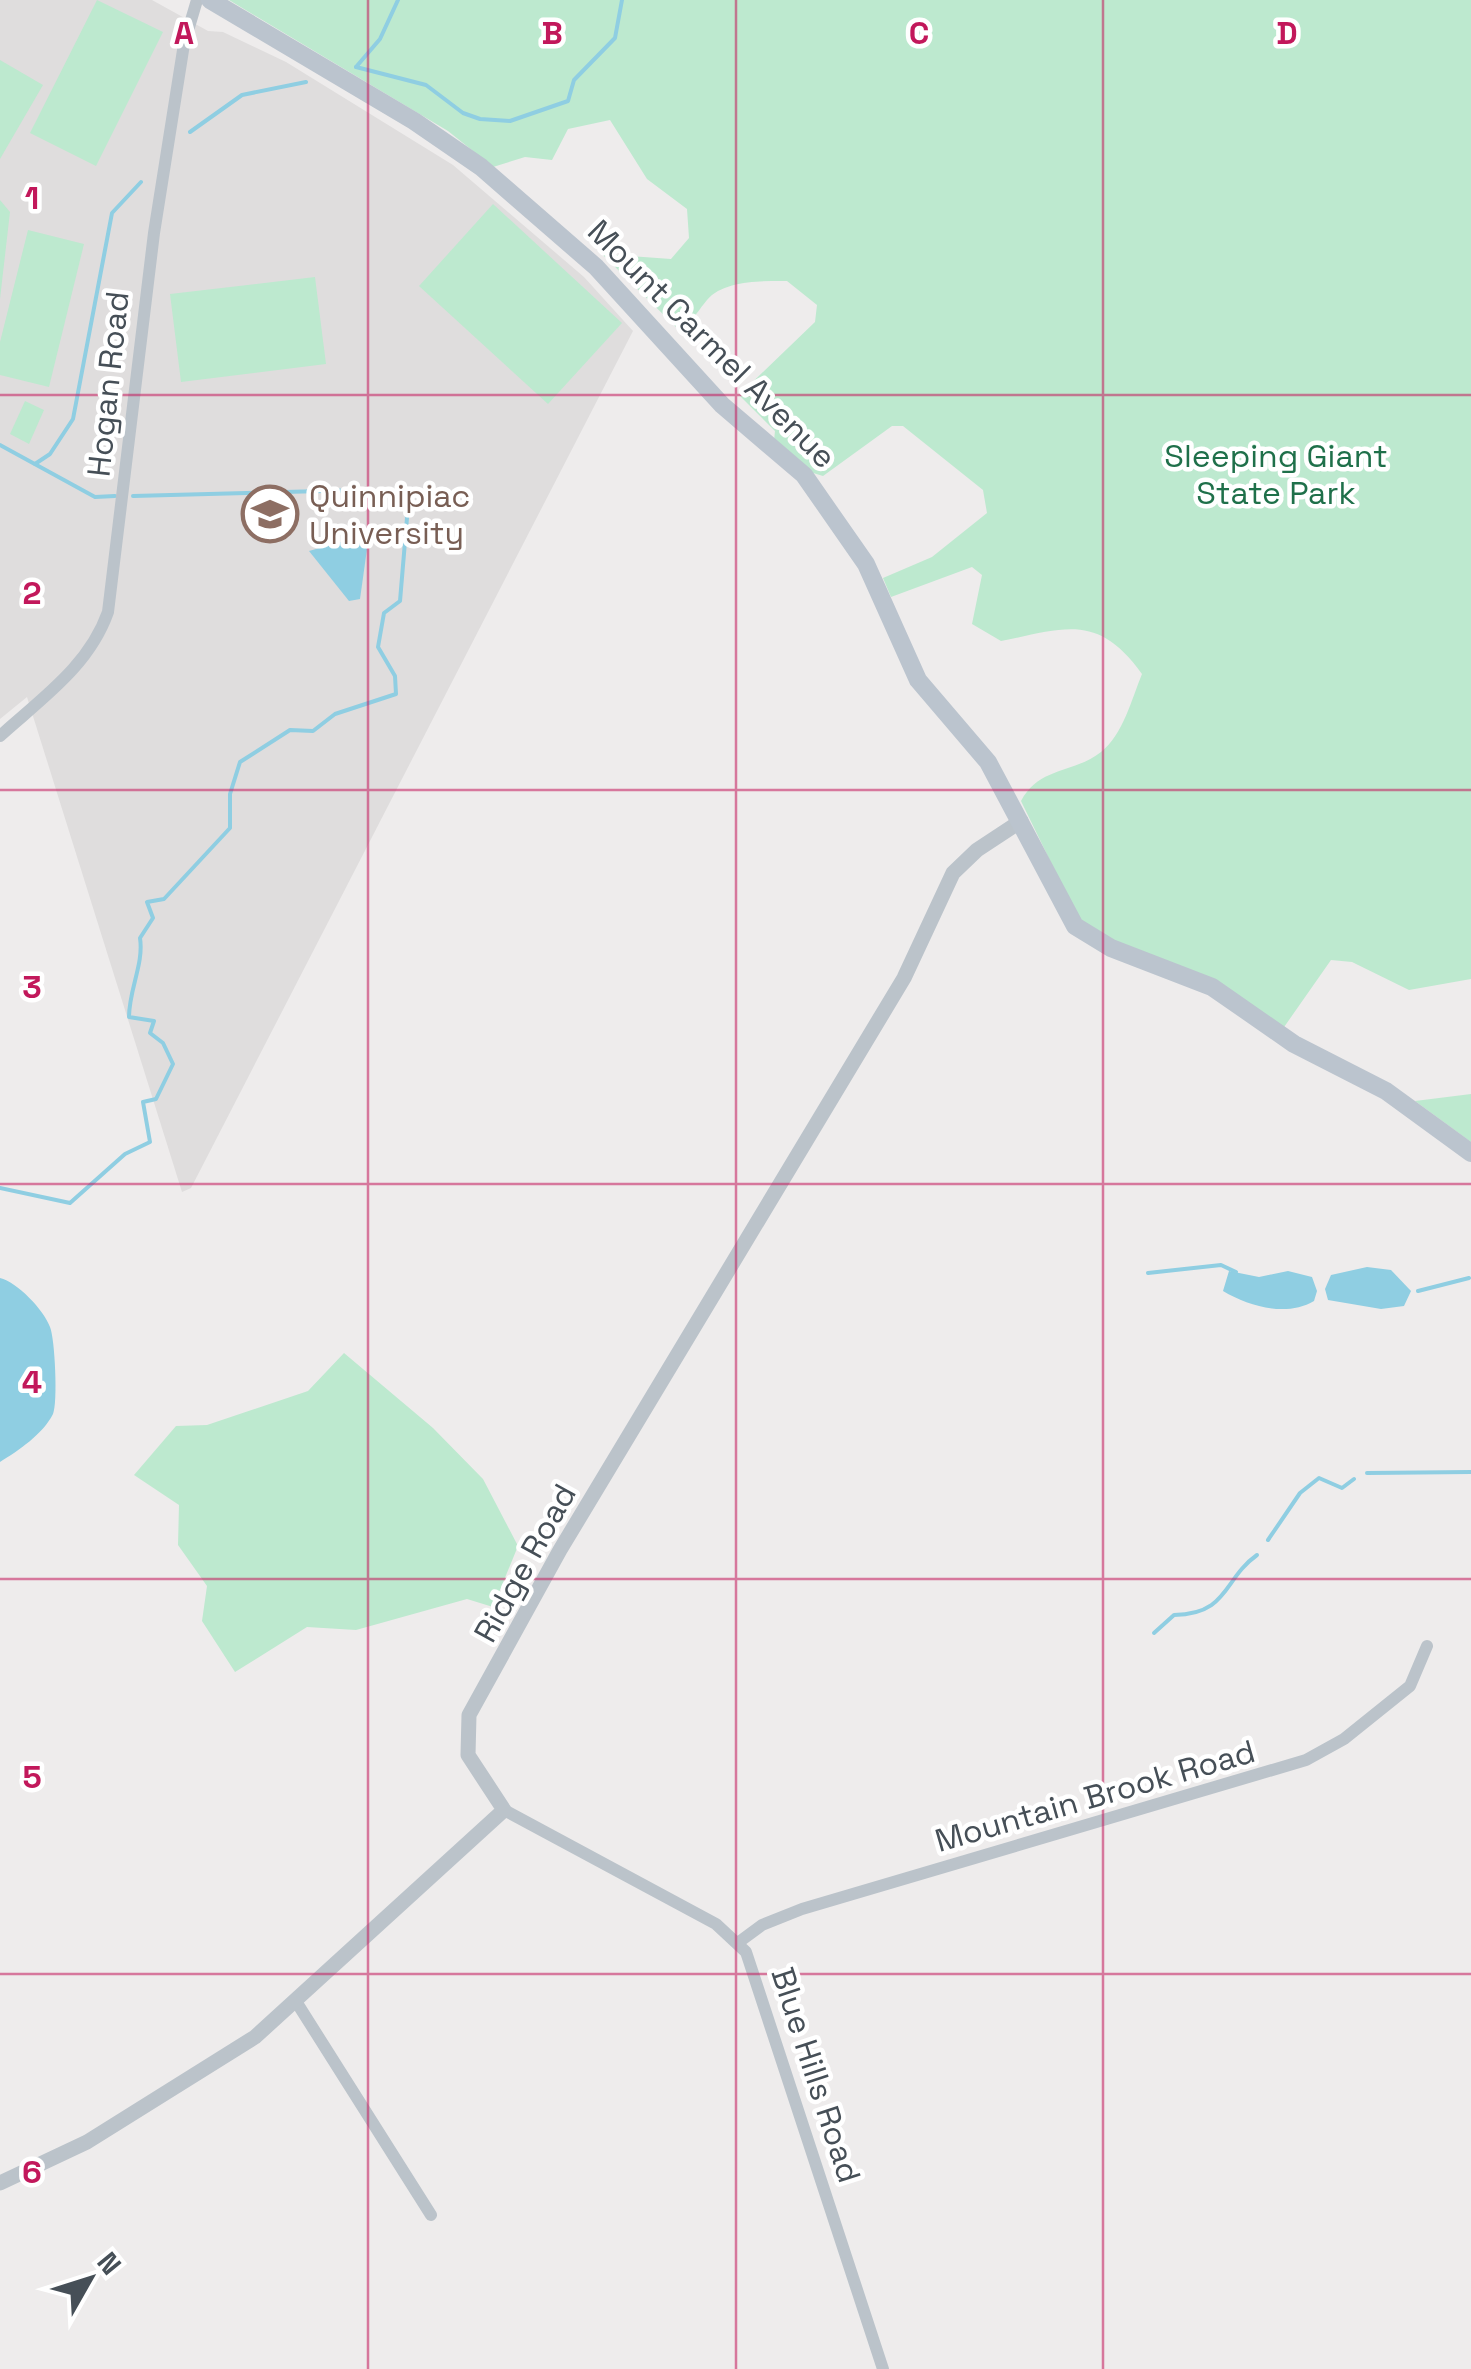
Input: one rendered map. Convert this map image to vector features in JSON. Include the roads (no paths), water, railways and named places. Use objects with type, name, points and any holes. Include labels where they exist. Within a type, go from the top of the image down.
[{"type":"main road","name":"Mount Carmel Avenue","points":[[210,0],[414,121],[480,166],[596,266],[722,405],[804,475],[866,564],[918,680],[988,762],[1063,910],[1082,932],[1212,987],[1294,1044],[1386,1091],[1471,1153]]},
{"type":"street","name":"Hogan Road","points":[[0,736],[82,661],[99,637],[108,612],[154,232],[184,44],[197,0]]},
{"type":"street","name":"Ridge Road","points":[[504,1810],[468,1755],[466,1730],[476,1700],[560,1550],[904,978],[946,885],[966,859],[1020,821]]},
{"type":"street","name":"Mountain Brook Road","points":[[739,1942],[762,1924],[802,1910],[1306,1760],[1344,1739],[1410,1686],[1427,1646]]},
{"type":"street","name":"Blue Hills Road","points":[[504,1810],[694,1911],[739,1942],[757,1975],[883,2369]]},
{"type":"street","points":[[0,2182],[87,2142],[218,2062],[297,2003],[504,1810]]},
{"type":"street","points":[[297,2003],[431,2215]]},
{"type":"water","points":[[358,537],[367,549],[360,599],[349,601],[309,551]]},
{"type":"water","points":[[1367,1267],[1391,1270],[1411,1291],[1404,1306],[1381,1309],[1328,1300],[1325,1289],[1331,1275]]},
{"type":"water","points":[[1229,1271],[1259,1277],[1288,1271],[1312,1277],[1317,1291],[1314,1301],[1303,1306],[1280,1309],[1257,1305],[1223,1291]]},
{"type":"water","points":[[0,1278],[22,1291],[47,1320],[56,1385],[55,1408],[49,1421],[30,1441],[0,1462]]},
{"type":"waterway","points":[[356,67],[380,39],[398,0]]},
{"type":"waterway","points":[[356,67],[426,85],[463,113],[480,119],[510,121],[568,101],[574,80],[615,38],[622,0]]},
{"type":"waterway","points":[[190,132],[242,95],[306,82]]},
{"type":"waterway","points":[[35,464],[50,454],[73,419],[112,213],[141,182]]},
{"type":"waterway","points":[[0,445],[95,497],[115,496]]},
{"type":"waterway","points":[[0,1188],[70,1203],[125,1154],[150,1142],[143,1102],[156,1099],[173,1064],[163,1043],[150,1033],[154,1021],[129,1017],[140,938],[153,918],[147,902],[164,899],[230,828],[230,794],[240,762],[290,730],[313,731],[335,714],[396,694],[395,676],[378,647],[384,613],[400,601],[407,518],[406,510],[385,493],[363,490],[133,496]]},
{"type":"waterway","points":[[1148,1273],[1221,1265],[1236,1272]]},
{"type":"waterway","points":[[1418,1291],[1469,1278]]},
{"type":"waterway","points":[[1367,1473],[1471,1472]]},
{"type":"waterway","points":[[1268,1540],[1300,1493],[1319,1478],[1342,1488],[1354,1479]]},
{"type":"waterway","points":[[1154,1633],[1174,1615],[1205,1609],[1215,1602],[1257,1555]]},
{"type":"place","name":"Quinnipiac University","points":[[270,514]]},
{"type":"park label","name":"Sleeping Giant State Park","points":[[1276,474]]}]
